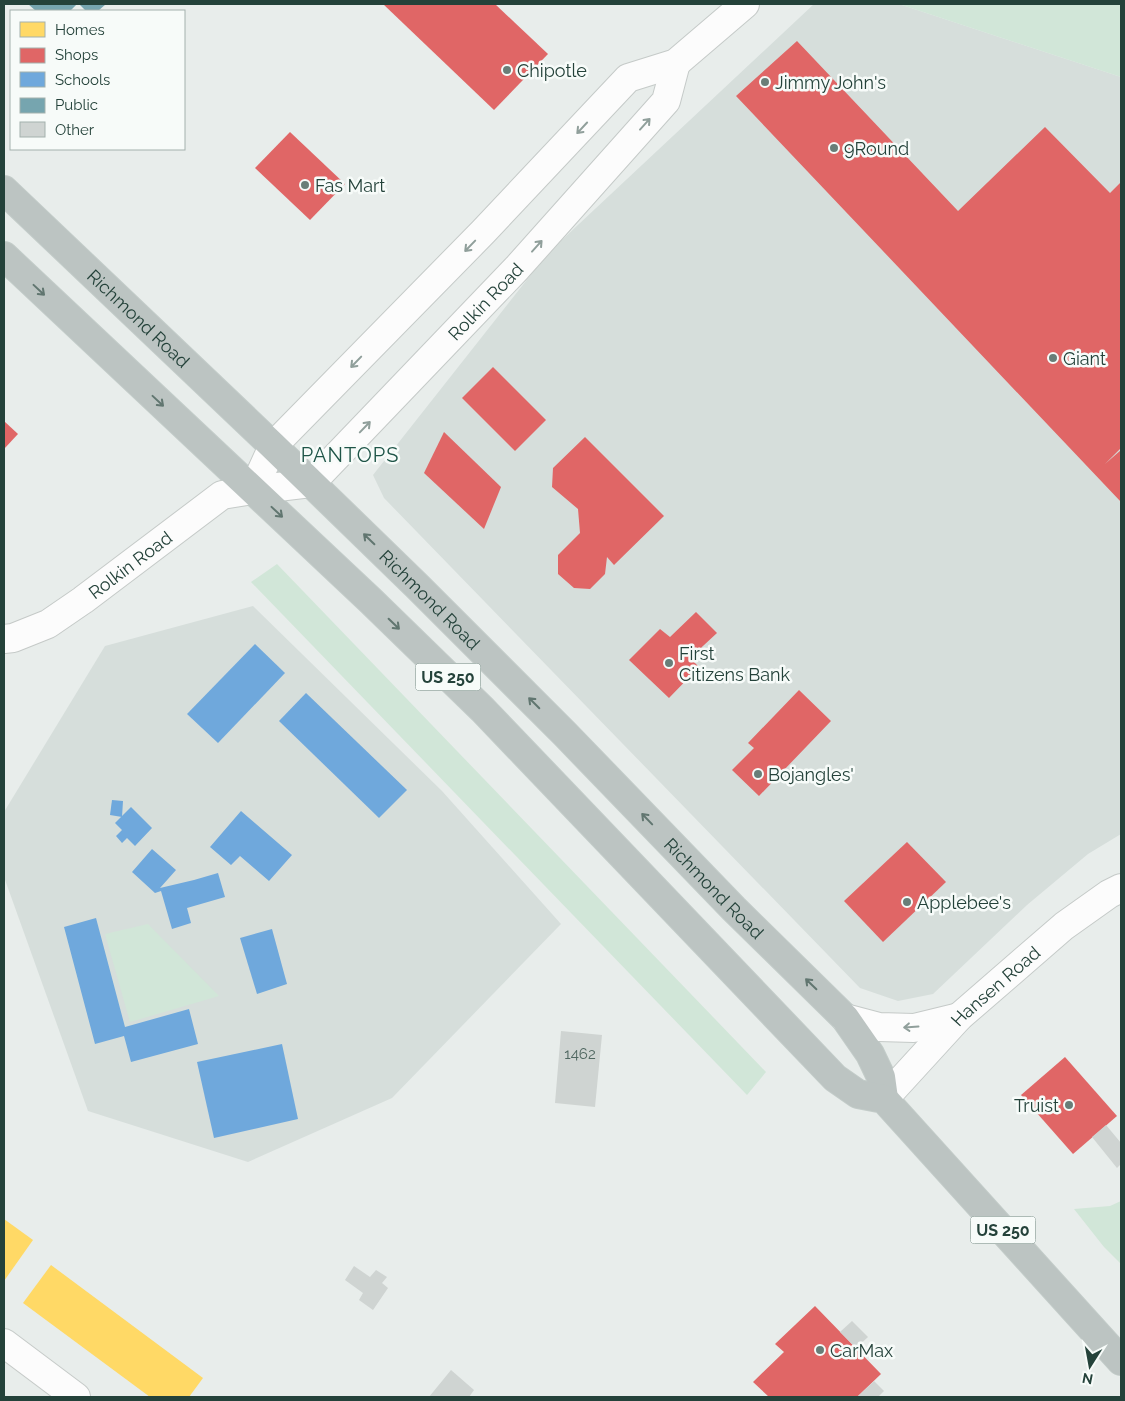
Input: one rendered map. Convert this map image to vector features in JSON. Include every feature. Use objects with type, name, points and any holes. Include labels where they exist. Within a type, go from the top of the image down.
[{"type":"highway","name":"Richmond Road","points":[[4,190],[417,586],[565,734],[734,909],[846,1018],[870,1054],[882,1077],[884,1099]]},
{"type":"highway","name":"US 250","points":[[4,256],[371,601],[483,710],[834,1078],[858,1094],[884,1099],[1121,1361]]},
{"type":"street","points":[[253,490],[273,446],[483,232],[628,78],[676,62],[745,4]]},
{"type":"street","name":"Rolkin Road","points":[[4,639],[13,638],[48,624],[83,600],[222,495],[311,483],[517,268],[666,101],[676,62]]},
{"type":"street","name":"Hansen Road","points":[[884,1099],[959,1017],[1064,926],[1094,904],[1121,888]]},
{"type":"street","points":[[846,1018],[879,1027],[914,1028],[959,1017]]},
{"type":"street","points":[[4,1343],[76,1397]]},
{"type":"shaded area","points":[[814,4],[899,4],[1121,77],[1121,834],[1088,854],[1027,905],[933,994],[898,1001],[860,988],[384,498],[373,475],[548,253]]},
{"type":"shaded area","points":[[253,606],[442,791],[561,924],[392,1098],[248,1162],[88,1111],[4,877],[4,812],[105,646]]},
{"type":"green space","points":[[899,4],[1121,4],[1121,77]]},
{"type":"green space","points":[[277,564],[766,1072],[747,1095],[251,582]]},
{"type":"green space","points":[[148,924],[219,996],[130,1022],[105,934]]},
{"type":"green space","points":[[1121,1201],[1121,1264],[1104,1247],[1074,1209],[1110,1206]]},
{"type":"building: Homes","points":[[4,1219],[33,1240],[4,1281]]},
{"type":"building: Homes","points":[[51,1265],[203,1378],[189,1397],[150,1397],[23,1303]]},
{"type":"building: Shops","points":[[383,4],[495,4],[548,54],[494,110]]},
{"type":"building: Shops","name":"Giant","points":[[797,41],[958,211],[1045,127],[1110,193],[1121,182],[1121,448],[1105,464],[1121,450],[1121,502],[736,96]]},
{"type":"building: Shops","points":[[290,132],[345,184],[310,220],[255,168]]},
{"type":"building: Shops","points":[[493,367],[546,420],[515,451],[462,398]]},
{"type":"building: Shops","points":[[4,421],[18,434],[4,449]]},
{"type":"building: Shops","points":[[444,432],[501,487],[484,529],[424,473]]},
{"type":"building: Shops","points":[[585,437],[664,516],[614,565],[607,557],[605,574],[590,589],[574,588],[558,574],[558,555],[580,533],[578,509],[552,487],[553,468]]},
{"type":"building: Shops","points":[[696,612],[717,633],[690,658],[699,667],[669,698],[629,660],[660,629],[670,637]]},
{"type":"building: Shops","points":[[799,690],[831,721],[759,796],[732,770],[754,748],[748,743]]},
{"type":"building: Shops","points":[[907,842],[946,882],[883,942],[844,901]]},
{"type":"building: Shops","name":"Truist","points":[[1065,1057],[1117,1116],[1073,1154],[1021,1095]]},
{"type":"building: Shops","name":"CarMax","points":[[815,1306],[881,1374],[857,1397],[769,1397],[753,1382],[784,1352],[775,1344]]},
{"type":"building: Schools","points":[[255,644],[285,673],[218,743],[187,714]]},
{"type":"building: Schools","points":[[306,693],[407,790],[379,818],[279,721]]},
{"type":"building: Schools","points":[[112,800],[123,801],[122,817],[110,815]]},
{"type":"building: Schools","points":[[131,807],[152,828],[135,846],[127,838],[122,843],[116,836],[122,830],[115,823]]},
{"type":"building: Schools","points":[[241,811],[292,855],[269,881],[240,856],[231,865],[210,847]]},
{"type":"building: Schools","points":[[152,849],[176,870],[160,888],[218,873],[225,897],[187,908],[191,923],[172,929],[161,891],[155,893],[132,872]]},
{"type":"building: Schools","points":[[96,918],[125,1027],[189,1009],[198,1044],[131,1062],[124,1036],[95,1044],[64,927]]},
{"type":"building: Schools","points":[[272,929],[287,984],[257,994],[240,938]]},
{"type":"building: Schools","points":[[282,1044],[298,1119],[214,1138],[197,1062]]},
{"type":"building: Public","points":[[28,4],[77,4],[71,10],[35,10]]},
{"type":"building: Public","points":[[79,4],[106,4],[99,10],[85,10]]},
{"type":"building: Other","points":[[561,1031],[602,1035],[595,1107],[555,1103]]},
{"type":"building: Other","points":[[1106,1125],[1121,1143],[1121,1164],[1117,1168],[1092,1137]]},
{"type":"building: Other","points":[[354,1266],[370,1277],[376,1270],[387,1277],[382,1283],[388,1288],[373,1310],[359,1300],[363,1293],[345,1280]]},
{"type":"building: Other","points":[[852,1321],[868,1337],[856,1348],[840,1332]]},
{"type":"building: Other","points":[[451,1370],[474,1390],[469,1397],[429,1397]]},
{"type":"building: Other","points":[[874,1381],[884,1391],[878,1397],[858,1396]]},
{"type":"place","name":"Chipotle","points":[[507,70]]},
{"type":"place","name":"Jimmy John's","points":[[765,82]]},
{"type":"place","name":"9Round","points":[[834,148]]},
{"type":"place","name":"Fas Mart","points":[[305,185]]},
{"type":"place","name":"Giant","points":[[1053,358]]},
{"type":"place","name":"First Citizens Bank","points":[[669,663]]},
{"type":"place","name":"Bojangles'","points":[[758,774]]},
{"type":"place","name":"Applebee's","points":[[907,902]]},
{"type":"place","name":"Truist","points":[[1069,1105]]},
{"type":"place","name":"CarMax","points":[[820,1350]]},
{"type":"district","name":"PANTOPS","points":[[350,455]]}]
